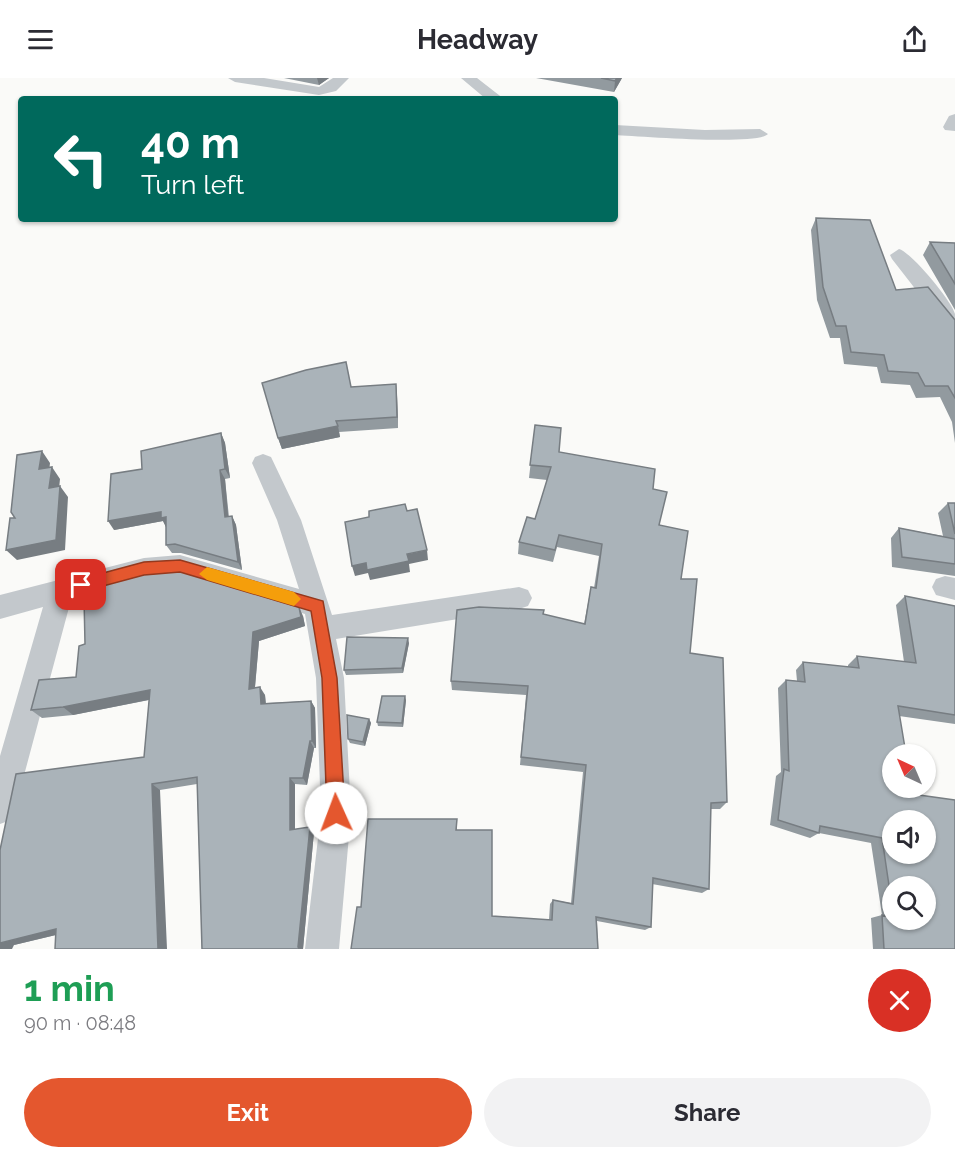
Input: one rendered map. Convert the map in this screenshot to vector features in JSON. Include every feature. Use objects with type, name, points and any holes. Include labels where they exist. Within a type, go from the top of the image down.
[{"type":"street","points":[[235,78],[319,91],[331,88],[342,78]]},
{"type":"street","points":[[468,78],[492,96]]},
{"type":"street","points":[[618,130],[705,135],[760,134]]},
{"type":"street","points":[[899,255],[918,276],[955,326]]},
{"type":"street","points":[[263,463],[289,520],[320,618],[330,678],[336,813],[322,949]]},
{"type":"street","points":[[0,607],[144,569],[180,566],[320,618],[519,598]]},
{"type":"street","points":[[0,809],[60,591]]},
{"type":"building","points":[[601,78],[617,78],[615,81]]},
{"type":"building","points":[[816,218],[870,220],[896,290],[928,287],[955,320],[955,398],[948,386],[925,386],[918,373],[888,371],[884,355],[851,352],[846,326],[836,326],[823,287]]},
{"type":"building","points":[[930,242],[955,243],[955,284]]},
{"type":"building","points":[[346,362],[351,387],[396,384],[397,417],[336,421],[338,426],[278,438],[262,383],[306,370]]},
{"type":"building","points":[[535,425],[561,428],[559,452],[655,469],[653,489],[667,492],[659,525],[688,531],[681,579],[697,579],[690,653],[723,658],[727,802],[711,803],[709,889],[653,878],[651,927],[596,917],[598,949],[351,949],[357,907],[361,907],[368,819],[457,819],[456,830],[492,830],[492,916],[552,920],[553,900],[573,904],[586,765],[521,757],[528,686],[451,681],[457,610],[479,607],[544,610],[543,614],[585,624],[591,587],[596,588],[602,544],[559,535],[555,550],[519,542],[527,517],[535,519],[551,467],[530,465]]},
{"type":"building","points":[[221,433],[225,469],[220,470],[225,517],[232,516],[238,562],[175,544],[166,545],[166,517],[161,518],[161,512],[108,521],[111,474],[142,469],[141,451]]},
{"type":"building","points":[[42,451],[39,469],[52,467],[49,488],[60,486],[56,540],[6,550],[10,518],[15,518],[11,512],[17,455]]},
{"type":"building","points":[[948,503],[955,503],[955,534]]},
{"type":"building","points":[[405,504],[407,511],[417,509],[427,550],[407,554],[409,561],[367,570],[366,563],[352,566],[345,522],[369,517],[369,511]]},
{"type":"building","points":[[899,528],[955,539],[955,564],[902,557]]},
{"type":"building","points":[[173,569],[299,607],[301,617],[253,632],[249,689],[260,687],[261,704],[311,701],[312,741],[310,741],[303,778],[290,778],[290,830],[310,827],[298,947],[300,949],[202,949],[197,777],[152,784],[158,949],[55,949],[56,929],[0,943],[0,850],[16,774],[144,757],[150,690],[63,707],[31,710],[39,680],[76,677],[79,646],[85,644],[84,598],[100,594],[100,583],[145,572]]},
{"type":"building","points":[[905,596],[955,606],[955,715],[898,706],[904,744],[882,744],[882,798],[936,797],[955,800],[955,949],[884,949],[883,930],[936,930],[936,876],[888,876],[886,864],[936,864],[936,810],[882,810],[882,838],[820,826],[819,833],[778,820],[784,769],[789,771],[786,680],[805,682],[803,662],[859,668],[857,656],[916,663]]},
{"type":"building","points":[[347,637],[408,638],[402,668],[344,670]]},
{"type":"building","points":[[382,696],[405,696],[402,723],[377,722]]},
{"type":"building","points":[[347,715],[369,719],[363,742],[348,739]]},
{"type":"slow traffic","points":[[207,574],[294,599]]},
{"type":"route","points":[[81,585],[144,569],[180,566],[317,606],[330,678],[336,813]]}]
